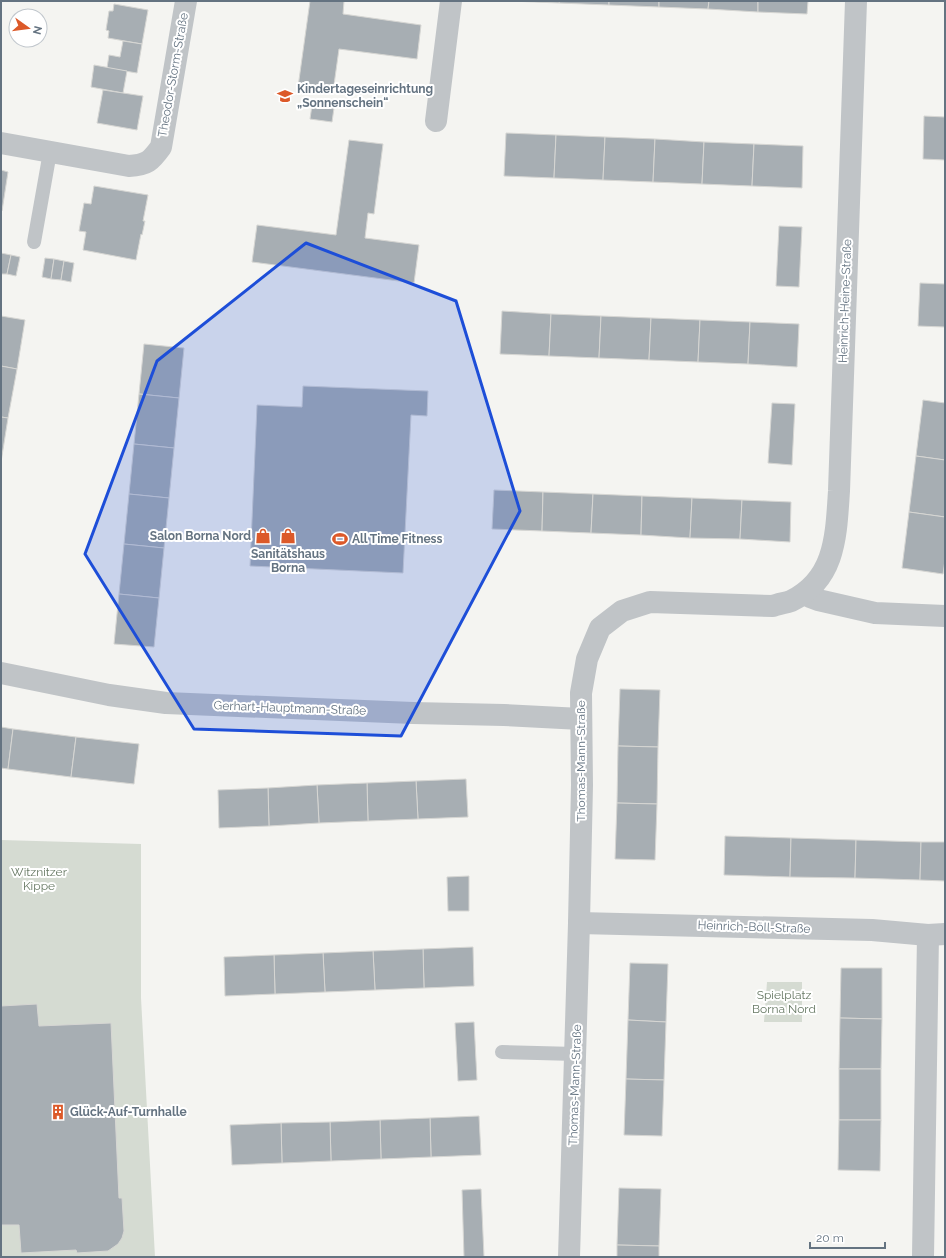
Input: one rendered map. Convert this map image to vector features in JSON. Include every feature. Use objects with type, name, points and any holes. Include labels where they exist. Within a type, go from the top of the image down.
[{"type":"street","name":"Theodor-Storm-Straße","points":[[1,143],[129,166],[142,165],[153,158],[161,147],[186,1]]},
{"type":"street","points":[[436,121],[451,1]]},
{"type":"street","name":"Heinrich-Heine-Straße","points":[[806,592],[822,576],[836,535],[856,1]]},
{"type":"street","points":[[806,592],[810,597],[818,600],[875,613],[945,616]]},
{"type":"street","name":"Thomas-Mann-Straße","points":[[569,1257],[576,1054],[582,784],[581,693],[587,659],[600,628],[622,611],[650,602],[773,606],[790,601],[806,592]]},
{"type":"street","name":"Gerhart-Hauptmann-Straße","points":[[1,673],[109,695],[166,703],[581,719]]},
{"type":"street","name":"Heinrich-Böll-Straße","points":[[579,923],[872,930],[936,935],[923,1257]]},
{"type":"lane","points":[[34,242],[50,152]]},
{"type":"lane","points":[[502,1052],[576,1054]]},
{"type":"highlighted area","points":[[306,243],[456,301],[520,511],[401,736],[194,729],[85,554],[157,361]]},
{"type":"green space","name":"Witznitzer Kippe","points":[[1,840],[141,844],[141,998],[155,1257],[1,1257]]},
{"type":"green space","name":"Spielplatz Borna Nord","points":[[767,982],[802,982],[802,1022],[764,1022]]},
{"type":"building","points":[[310,1],[344,1],[343,14],[421,25],[417,59],[339,49],[333,92],[298,87]]},
{"type":"building","points":[[510,1],[560,1],[559,3]]},
{"type":"building","points":[[560,1],[609,1],[609,5],[559,3]]},
{"type":"building","points":[[609,1],[659,1],[659,7],[609,5]]},
{"type":"building","points":[[659,1],[709,1],[708,9],[659,7]]},
{"type":"building","points":[[709,1],[758,1],[758,12],[708,9]]},
{"type":"building","points":[[758,1],[808,1],[807,14],[758,12]]},
{"type":"building","points":[[114,4],[148,10],[142,44],[108,38],[109,31],[106,30],[109,11],[113,11]]},
{"type":"building","points":[[123,41],[142,44],[137,73],[107,68],[109,55],[120,57]]},
{"type":"building","points":[[94,65],[127,71],[123,93],[91,87]]},
{"type":"building","points":[[103,90],[143,96],[137,130],[97,123]]},
{"type":"building","points":[[312,105],[334,108],[332,122],[310,119]]},
{"type":"building","points":[[924,116],[945,117],[945,160],[923,159]]},
{"type":"building","points":[[506,133],[556,135],[554,178],[504,176]]},
{"type":"building","points":[[556,135],[605,137],[603,180],[554,178]]},
{"type":"building","points":[[605,137],[655,139],[653,182],[603,180]]},
{"type":"building","points":[[655,139],[704,142],[702,184],[653,182]]},
{"type":"building","points":[[349,140],[383,144],[374,214],[368,213],[365,238],[419,245],[414,283],[252,262],[257,225],[336,235]]},
{"type":"building","points":[[704,142],[754,144],[752,186],[702,184]]},
{"type":"building","points":[[754,144],[803,146],[802,188],[752,186]]},
{"type":"building","points":[[1,170],[8,172],[2,211],[1,210]]},
{"type":"building","points":[[94,186],[148,195],[143,221],[145,221],[136,260],[83,250],[86,232],[79,231],[84,203],[91,204]]},
{"type":"building","points":[[779,226],[802,227],[799,287],[776,286]]},
{"type":"building","points":[[1,253],[11,255],[7,274],[1,274]]},
{"type":"building","points":[[11,255],[20,257],[16,276],[7,274]]},
{"type":"building","points":[[45,258],[54,259],[51,279],[42,277]]},
{"type":"building","points":[[54,259],[64,261],[61,280],[51,279]]},
{"type":"building","points":[[64,261],[74,263],[71,282],[61,280]]},
{"type":"building","points":[[920,283],[945,284],[945,327],[918,326]]},
{"type":"building","points":[[502,311],[551,314],[549,356],[500,354]]},
{"type":"building","points":[[551,314],[601,316],[599,358],[549,356]]},
{"type":"building","points":[[1,316],[25,320],[17,369],[1,366]]},
{"type":"building","points":[[601,316],[651,318],[649,360],[599,358]]},
{"type":"building","points":[[651,318],[700,320],[698,362],[649,360]]},
{"type":"building","points":[[700,320],[750,322],[748,364],[698,362]]},
{"type":"building","points":[[750,322],[799,324],[797,367],[748,364]]},
{"type":"building","points":[[144,344],[184,348],[179,398],[139,394]]},
{"type":"building","points":[[1,366],[17,369],[8,418],[1,417]]},
{"type":"building","points":[[303,386],[428,391],[427,416],[411,415],[403,573],[250,566],[257,405],[302,407]]},
{"type":"building","points":[[139,394],[179,398],[174,448],[134,444]]},
{"type":"building","points":[[923,400],[945,403],[945,460],[916,456]]},
{"type":"building","points":[[772,403],[795,404],[792,465],[768,463]]},
{"type":"building","points":[[1,417],[8,418],[1,462]]},
{"type":"building","points":[[134,444],[174,448],[169,498],[129,494]]},
{"type":"building","points":[[916,456],[945,460],[945,517],[909,512]]},
{"type":"building","points":[[494,490],[543,492],[542,531],[492,529]]},
{"type":"building","points":[[543,492],[593,494],[591,533],[542,531]]},
{"type":"building","points":[[129,494],[169,498],[164,548],[124,544]]},
{"type":"building","points":[[593,494],[642,496],[641,535],[591,533]]},
{"type":"building","points":[[642,496],[692,498],[690,538],[641,535]]},
{"type":"building","points":[[692,498],[742,500],[740,539],[690,538]]},
{"type":"building","points":[[742,500],[791,502],[790,542],[740,539]]},
{"type":"building","points":[[909,512],[945,517],[945,560],[943,574],[902,568]]},
{"type":"building","points":[[124,544],[164,548],[159,598],[119,594]]},
{"type":"building","points":[[119,594],[159,598],[154,647],[114,644]]},
{"type":"building","points":[[620,689],[660,690],[658,747],[618,746]]},
{"type":"building","points":[[1,727],[13,729],[8,769],[1,768]]},
{"type":"building","points":[[13,729],[76,737],[71,777],[8,769]]},
{"type":"building","points":[[76,737],[139,744],[134,784],[71,777]]},
{"type":"building","points":[[618,746],[658,747],[657,804],[617,803]]},
{"type":"building","points":[[466,779],[468,817],[418,819],[416,781]]},
{"type":"building","points":[[416,781],[418,819],[368,821],[367,783]]},
{"type":"building","points":[[367,783],[368,821],[319,823],[317,785]]},
{"type":"building","points":[[317,785],[319,823],[269,826],[268,788]]},
{"type":"building","points":[[268,788],[269,826],[219,828],[218,790]]},
{"type":"building","points":[[617,803],[657,804],[655,860],[615,859]]},
{"type":"building","points":[[725,836],[791,838],[790,877],[724,875]]},
{"type":"building","points":[[791,838],[856,840],[855,878],[790,877]]},
{"type":"building","points":[[856,840],[921,842],[920,880],[855,878]]},
{"type":"building","points":[[921,842],[945,842],[945,881],[920,880]]},
{"type":"building","points":[[469,876],[469,911],[448,911],[447,877]]},
{"type":"building","points":[[473,947],[474,986],[424,988],[423,949]]},
{"type":"building","points":[[423,949],[424,988],[375,990],[373,951]]},
{"type":"building","points":[[373,951],[375,990],[325,992],[323,953]]},
{"type":"building","points":[[323,953],[325,992],[275,994],[274,955]]},
{"type":"building","points":[[274,955],[275,994],[225,996],[224,957]]},
{"type":"building","points":[[630,963],[668,964],[666,1022],[628,1020]]},
{"type":"building","points":[[841,968],[882,968],[882,1019],[840,1018]]},
{"type":"building","name":"Glück-Auf-Turnhalle","points":[[37,1004],[39,1026],[111,1023],[119,1198],[122,1198],[124,1231],[118,1244],[108,1251],[77,1253],[76,1250],[21,1253],[19,1225],[1,1225],[1,1006]]},
{"type":"building","points":[[840,1018],[882,1019],[881,1069],[839,1069]]},
{"type":"building","points":[[628,1020],[666,1022],[664,1080],[626,1079]]},
{"type":"building","points":[[474,1022],[477,1080],[458,1081],[455,1023]]},
{"type":"building","points":[[839,1069],[881,1069],[881,1120],[839,1120]]},
{"type":"building","points":[[626,1079],[664,1080],[662,1136],[624,1135]]},
{"type":"building","points":[[479,1116],[481,1155],[431,1157],[430,1118]]},
{"type":"building","points":[[430,1118],[431,1157],[381,1159],[380,1120]]},
{"type":"building","points":[[380,1120],[381,1159],[331,1161],[330,1122]]},
{"type":"building","points":[[839,1120],[881,1120],[880,1171],[838,1170]]},
{"type":"building","points":[[330,1122],[331,1161],[282,1163],[281,1123]]},
{"type":"building","points":[[281,1123],[282,1163],[232,1165],[230,1125]]},
{"type":"building","points":[[619,1188],[661,1189],[659,1246],[617,1245]]},
{"type":"building","points":[[481,1189],[484,1257],[464,1257],[462,1190]]},
{"type":"building","points":[[617,1245],[659,1246],[659,1257],[617,1257]]},
{"type":"place","name":"Kindertageseinrichtung „Sonnenschein“","points":[[285,96]]},
{"type":"place","name":"Salon Borna Nord","points":[[263,536]]},
{"type":"place","name":"Sanitätshaus Borna","points":[[288,536]]},
{"type":"place","name":"All Time Fitness","points":[[340,539]]},
{"type":"place","name":"Glück-Auf-Turnhalle","points":[[58,1112]]}]
